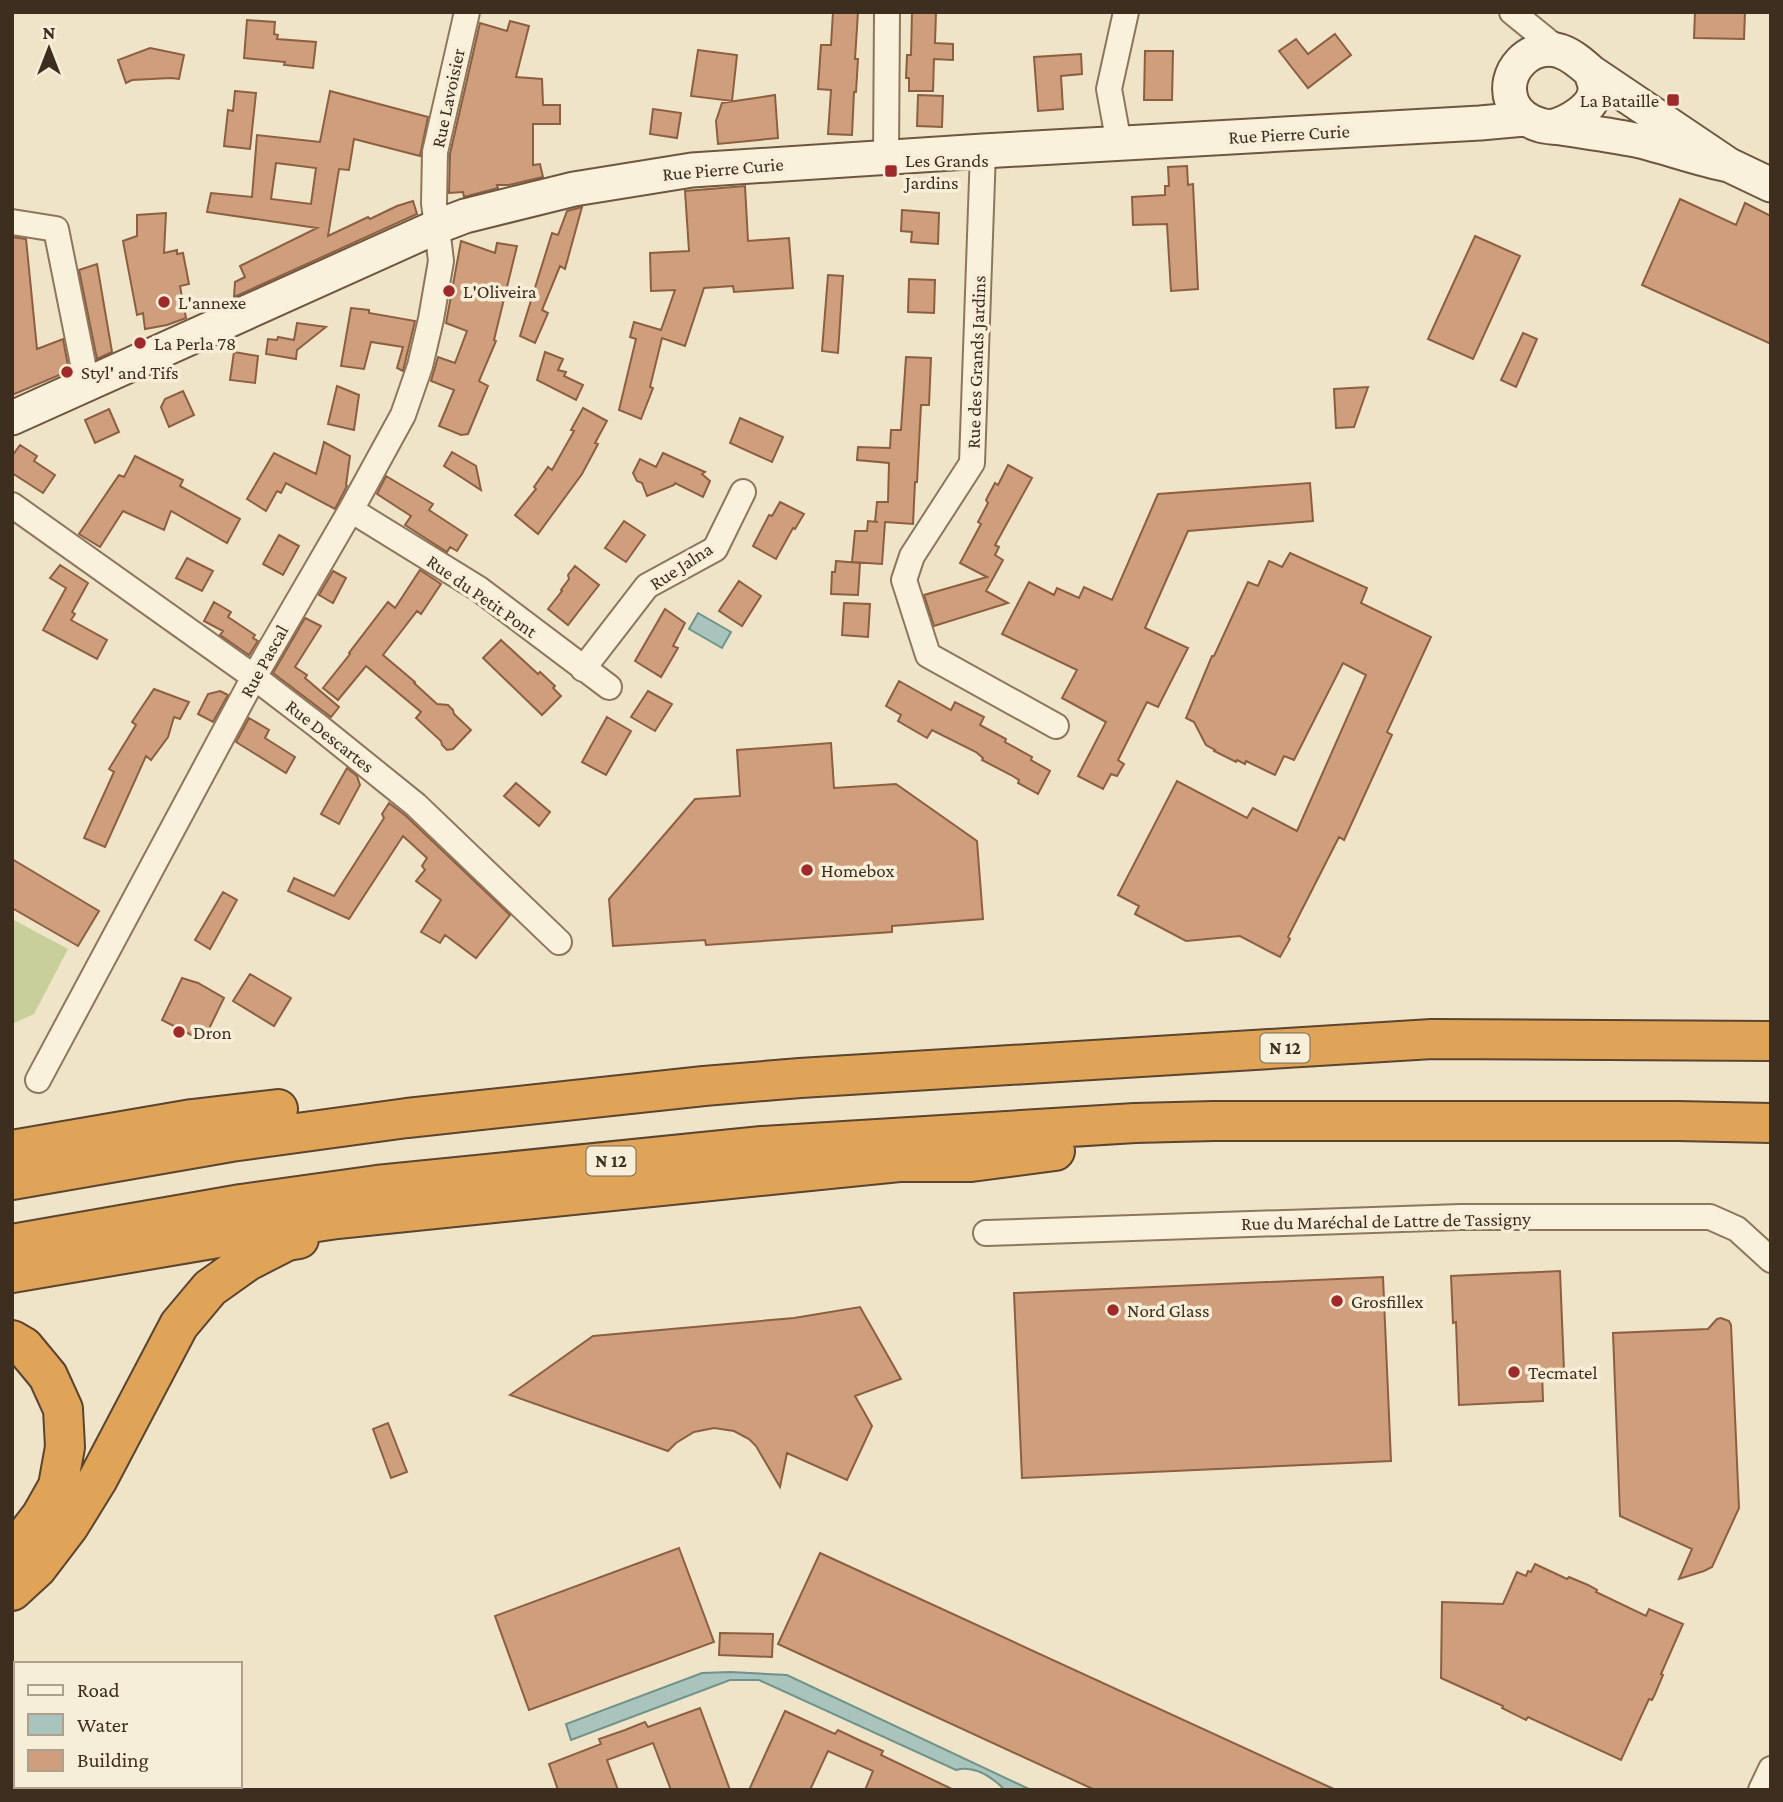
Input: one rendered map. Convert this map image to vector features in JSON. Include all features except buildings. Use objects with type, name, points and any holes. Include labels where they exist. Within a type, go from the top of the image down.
[{"type":"highway","name":"N 12","points":[[12,1180],[231,1142],[394,1120],[800,1078],[1432,1039],[1771,1041]]},
{"type":"highway","points":[[12,1150],[205,1118],[416,1094],[698,1067],[753,1063],[800,1078]]},
{"type":"highway","name":"N 12","points":[[12,1244],[241,1204],[377,1185],[762,1146],[1012,1130],[1214,1121],[1771,1123]]},
{"type":"highway","points":[[12,1273],[337,1219],[900,1162],[971,1162],[1148,1141],[1214,1121]]},
{"type":"highway","points":[[12,1133],[34,1132],[60,1142]]},
{"type":"highway","points":[[12,1591],[37,1569],[69,1526],[98,1479],[179,1325],[210,1288],[248,1261],[287,1241],[318,1234],[337,1219]]},
{"type":"highway","points":[[12,1340],[24,1347],[48,1376],[63,1409],[65,1447],[58,1486],[41,1516],[12,1554]]},
{"type":"street","name":"Rue Lavoisier","points":[[436,227],[435,152],[467,12]]},
{"type":"street","points":[[886,157],[887,12]]},
{"type":"street","points":[[1119,144],[1109,89],[1126,12]]},
{"type":"street","points":[[1497,12],[1519,43],[1520,61]]},
{"type":"street","points":[[1512,12],[1560,51]]},
{"type":"street","points":[[1529,113],[1510,81],[1514,71],[1520,61],[1529,54],[1539,50],[1560,51]]},
{"type":"street","name":"Rue Pierre Curie","points":[[1560,51],[1729,165],[1771,185]]},
{"type":"street","name":"Rue Pierre Curie","points":[[1529,113],[1563,124],[1591,103],[1596,89],[1591,72]]},
{"type":"street","name":"Rue Pierre Curie","points":[[12,418],[465,216],[574,189],[661,174],[886,157],[1480,123],[1529,113],[1729,165]]},
{"type":"street","name":"Rue des Grands Jardins","points":[[984,151],[972,463],[912,556],[904,580],[928,655],[1056,726]]},
{"type":"street","points":[[12,222],[56,229],[87,384]]},
{"type":"street","name":"Rue Pascal","points":[[38,1080],[254,677],[403,415],[420,366],[431,319],[441,261],[436,227]]},
{"type":"street","name":"Rue Jalna","points":[[583,669],[647,586],[715,549],[743,492]]},
{"type":"street","name":"Rue Descartes","points":[[12,505],[254,677],[416,805],[559,942]]},
{"type":"street","name":"Rue du Petit Pont","points":[[351,510],[480,589],[609,687]]},
{"type":"street","name":"Rue du Maréchal de Lattre de Tassigny","points":[[986,1233],[1461,1217],[1710,1217],[1737,1229],[1771,1260]]},
{"type":"street","points":[[1761,1790],[1771,1769]]},
{"type":"green space","points":[[12,919],[68,949],[34,1014],[12,1024]]},
{"type":"water","points":[[698,613],[731,632],[722,648],[689,629]]},
{"type":"water","points":[[702,1673],[787,1675],[1031,1790],[1005,1790],[983,1773],[970,1769],[956,1770],[759,1680],[730,1680],[571,1740],[566,1724]]},
{"type":"place","name":"La Bataille","points":[[1673,100]]},
{"type":"place","name":"Les Grands Jardins","points":[[891,171]]},
{"type":"place","name":"L'Oliveira","points":[[449,291]]},
{"type":"place","name":"L'annexe","points":[[164,302]]},
{"type":"place","name":"La Perla 78","points":[[140,343]]},
{"type":"place","name":"Styl' and Tifs","points":[[67,372]]},
{"type":"place","name":"Homebox","points":[[807,870]]},
{"type":"place","name":"Dron","points":[[179,1032]]},
{"type":"place","name":"Grosfillex","points":[[1337,1301]]},
{"type":"place","name":"Nord Glass","points":[[1113,1310]]},
{"type":"place","name":"Tecmatel","points":[[1514,1372]]}]
